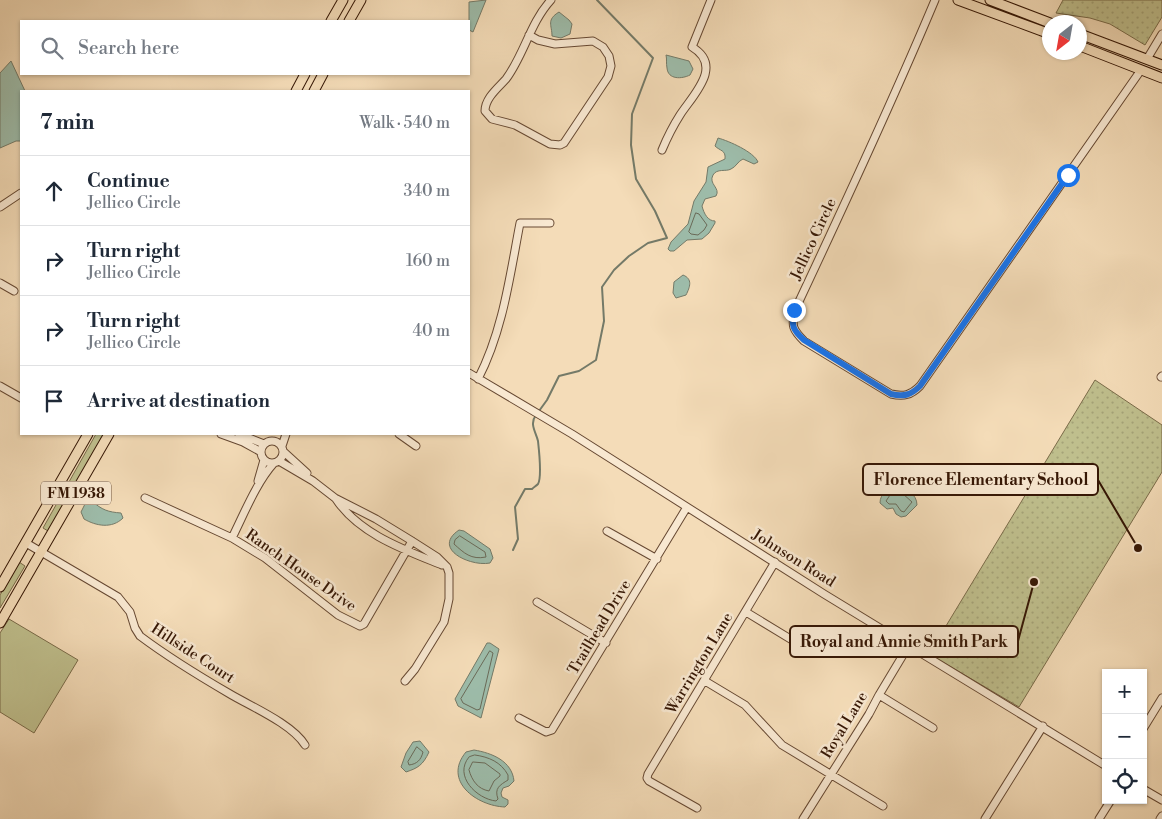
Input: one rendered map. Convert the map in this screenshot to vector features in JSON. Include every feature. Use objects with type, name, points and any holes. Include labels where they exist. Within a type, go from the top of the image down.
[{"type":"main road","points":[[332,20],[342,0]]},
{"type":"main road","points":[[350,20],[361,0]]},
{"type":"main road","points":[[958,0],[1042,31]]},
{"type":"main road","points":[[990,0],[1042,19]]},
{"type":"main road","points":[[1087,37],[1162,65]]},
{"type":"main road","points":[[1087,49],[1162,78]]},
{"type":"main road","points":[[1141,70],[1147,59]]},
{"type":"main road","points":[[297,90],[304,75]]},
{"type":"main road","points":[[315,90],[322,75]]},
{"type":"main road","name":"FM 1938","points":[[0,587],[87,435]]},
{"type":"main road","name":"FM 1938","points":[[0,623],[109,435]]},
{"type":"street","points":[[529,35],[538,40],[555,44],[593,41],[605,49],[610,61],[608,77],[564,143],[560,145],[554,145],[516,125],[492,119],[485,111],[488,101],[510,72],[540,13],[551,0]]},
{"type":"street","points":[[662,150],[679,116],[704,80],[706,63],[698,50],[692,47],[711,0]]},
{"type":"street","name":"Jellico Circle","points":[[935,0],[838,220],[794,310],[792,322],[796,333],[804,340],[891,394],[902,396],[912,394],[920,386],[1141,70]]},
{"type":"street","points":[[1147,59],[1162,34]]},
{"type":"street","points":[[0,207],[20,194]]},
{"type":"street","points":[[478,379],[488,360],[502,312],[520,223],[550,223]]},
{"type":"street","points":[[0,283],[14,291]]},
{"type":"street","name":"Johnson Road","points":[[470,374],[532,410],[909,646],[1102,763]]},
{"type":"street","points":[[0,386],[20,397]]},
{"type":"street","points":[[224,435],[243,442],[261,452],[264,460],[254,493]]},
{"type":"street","points":[[242,435],[264,444],[272,441],[279,435]]},
{"type":"street","points":[[232,538],[268,469],[277,462],[283,449],[286,435]]},
{"type":"street","points":[[400,435],[416,446]]},
{"type":"street","points":[[272,441],[277,442],[314,481]]},
{"type":"street","points":[[261,452],[264,444]]},
{"type":"street","points":[[264,460],[277,462],[314,481],[335,498],[376,519],[412,541],[447,567],[449,599],[444,622],[415,669],[404,681]]},
{"type":"street","name":"Ranch House Drive","points":[[144,498],[232,538],[265,558],[338,615],[360,626],[364,624],[407,550]]},
{"type":"street","points":[[335,498],[342,509],[370,532],[447,567]]},
{"type":"street","name":"Trailhead Drive","points":[[519,718],[546,732],[552,730],[687,507]]},
{"type":"street","points":[[607,530],[657,559]]},
{"type":"street","points":[[407,550],[412,541]]},
{"type":"street","name":"Hillside Court","points":[[26,543],[118,597],[130,612],[135,628],[140,636],[146,641],[223,690],[288,728],[305,745]]},
{"type":"street","name":"Warrington Lane","points":[[697,808],[649,781],[647,778],[774,562]]},
{"type":"street","points":[[537,602],[606,643]]},
{"type":"street","points":[[746,612],[797,643]]},
{"type":"street","name":"Royal Lane","points":[[803,819],[909,646]]},
{"type":"street","points":[[705,681],[746,705],[782,745],[883,806]]},
{"type":"street","points":[[878,695],[933,728]]},
{"type":"street","points":[[1147,722],[1162,698]]},
{"type":"street","points":[[985,819],[1043,726]]},
{"type":"street","points":[[1147,791],[1162,800]]},
{"type":"street","points":[[1099,819],[1108,804]]},
{"type":"green space","points":[[1063,0],[1162,0],[1162,17],[1145,45],[1110,24],[1087,18],[1087,15],[1056,13]]},
{"type":"green space","points":[[1095,380],[1162,425],[1162,472],[1019,707],[929,654]]},
{"type":"green space","points":[[95,435],[103,435],[48,531],[43,528]]},
{"type":"green space","points":[[19,562],[25,566],[0,608],[0,595]]},
{"type":"green space","points":[[9,619],[78,660],[34,733],[0,712],[0,633]]},
{"type":"water","points":[[486,0],[473,32],[470,30],[469,2]]},
{"type":"water","points":[[559,12],[572,24],[570,34],[561,38],[552,36],[551,26],[552,18]]},
{"type":"water","points":[[666,55],[689,61],[693,69],[690,75],[676,78],[670,75],[667,68]]},
{"type":"water","points":[[11,61],[25,90],[20,90],[20,141],[0,148],[0,73]]},
{"type":"water","points":[[718,138],[752,154],[758,162],[754,164],[743,159],[731,169],[719,171],[713,175],[712,181],[717,191],[716,196],[705,199],[702,206],[710,220],[715,221],[715,223],[709,233],[702,239],[687,240],[674,251],[670,251],[668,249],[671,242],[688,224],[694,201],[706,182],[708,167],[725,159],[724,152],[715,146]]},
{"type":"water","points":[[683,275],[689,281],[689,289],[686,295],[676,298],[673,293],[674,282]]},
{"type":"water","points":[[896,487],[910,492],[917,501],[917,505],[906,516],[901,517],[896,514],[893,508],[887,509],[880,503],[883,494]]},
{"type":"water","points":[[92,501],[105,510],[121,513],[123,518],[109,525],[94,523],[84,519],[81,512],[85,504]]},
{"type":"water","points":[[459,530],[464,531],[490,549],[493,558],[490,563],[482,564],[464,559],[451,550],[449,544],[452,537]]},
{"type":"water","points":[[487,643],[499,649],[481,718],[458,706],[455,699]]},
{"type":"water","points":[[420,741],[429,752],[420,765],[406,772],[401,767],[406,753],[413,742]]},
{"type":"water","points":[[474,750],[488,753],[500,759],[509,768],[514,781],[509,786],[503,788],[501,793],[502,797],[508,800],[508,804],[505,807],[494,806],[474,797],[460,782],[458,773],[460,763],[466,752]]},
{"type":"waterway","points":[[539,411],[559,376],[579,371],[596,360],[604,321],[602,287],[614,270],[629,256],[648,243],[667,238],[655,211],[636,179],[631,145],[632,114],[653,58],[597,0]]},
{"type":"waterway","points":[[513,550],[518,539],[515,507],[525,489],[532,489],[538,484],[540,476],[538,441],[533,425],[536,415]]},
{"type":"place","name":"Florence Elementary School","points":[[1138,548]]},
{"type":"place","name":"Royal and Annie Smith Park","points":[[1034,582]]},
{"type":"route","points":[[794,310],[792,322],[796,333],[804,340],[891,394],[902,396],[912,394],[920,386],[1068,175]]}]
